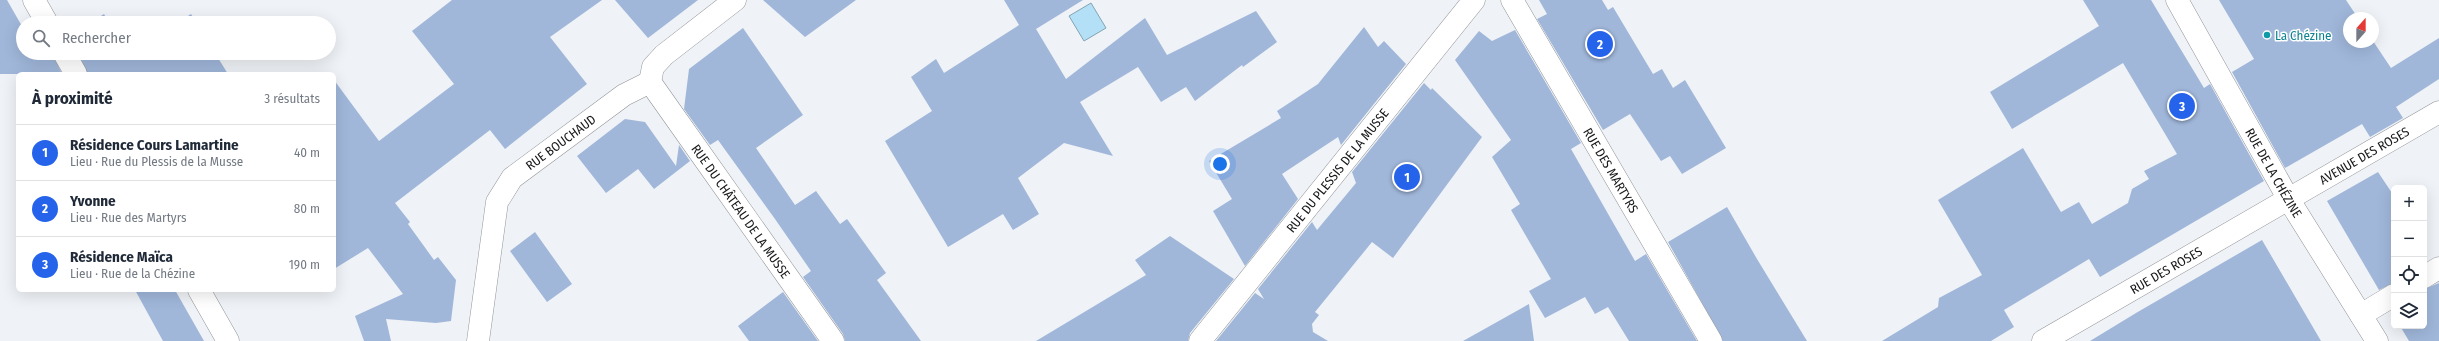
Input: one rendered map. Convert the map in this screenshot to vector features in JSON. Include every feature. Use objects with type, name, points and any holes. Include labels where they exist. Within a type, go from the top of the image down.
[{"type":"street","points":[[34,0],[43,16]]},
{"type":"street","points":[[650,82],[653,68],[664,55],[735,0]]},
{"type":"street","name":"RUE DU PLESSIS DE LA MUSSE","points":[[1200,341],[1474,0]]},
{"type":"street","name":"RUE DES MARTYRS","points":[[1512,0],[1711,341]]},
{"type":"street","name":"RUE DE LA CHÉZINE","points":[[2177,0],[2289,200],[2377,341]]},
{"type":"street","points":[[68,60],[75,72]]},
{"type":"street","name":"RUE BOUCHAUD","points":[[478,341],[497,202],[512,178],[624,95],[650,82]]},
{"type":"street","name":"RUE DU CHÂTEAU DE LA MUSSE","points":[[650,82],[833,341]]},
{"type":"street","name":"AVENUE DES ROSES","points":[[2289,200],[2439,112]]},
{"type":"street","name":"RUE DES ROSES","points":[[2043,341],[2289,200]]},
{"type":"street","points":[[2427,276],[2439,268]]},
{"type":"street","points":[[200,292],[228,341]]},
{"type":"street","points":[[2361,315],[2391,298]]},
{"type":"water","points":[[1091,3],[1106,28],[1084,41],[1069,16]]},
{"type":"building","points":[[0,0],[7,0],[16,16],[16,60],[55,60],[61,72],[16,72],[16,74],[0,74]]},
{"type":"building","points":[[452,0],[602,0],[550,37],[587,84],[505,149],[490,130],[395,203],[410,222],[408,224],[434,260],[438,257],[456,280],[451,321],[436,323],[386,319],[391,341],[364,341],[355,316],[403,294],[368,248],[336,268],[336,83],[379,141],[454,84],[412,31]]},
{"type":"building","points":[[615,0],[698,0],[648,38]]},
{"type":"building","points":[[763,0],[856,0],[805,37]]},
{"type":"building","points":[[1004,0],[1083,0],[1036,29],[1066,79],[1145,18],[1167,55],[1256,11],[1277,42],[1243,67],[1242,65],[1195,101],[1186,87],[1161,102],[1138,67],[1080,102],[1113,156],[1064,143],[1018,178],[1039,214],[1013,230],[1003,214],[948,247],[885,141],[932,111],[911,77],[936,59],[944,73],[1019,25]]},
{"type":"building","points":[[1539,0],[1602,0],[1608,10],[1613,7],[1653,74],[1662,69],[1673,88],[1685,80],[1726,148],[1682,174],[1670,156],[1661,161],[1630,114],[1603,130],[1537,19],[1547,14]]},
{"type":"building","points":[[2083,0],[2151,0],[2204,88],[2210,84],[2264,181],[2100,277],[2089,259],[2004,310],[2014,327],[1991,341],[1882,341],[1938,307],[1939,298],[1982,275],[1938,200],[2023,148],[2061,212],[2079,202],[2092,224],[2128,203],[2132,189],[2149,179],[2144,171],[2177,154],[2123,63],[2012,129],[1990,92],[2099,26]]},
{"type":"building","points":[[2219,0],[2346,0],[2354,12],[2343,12],[2343,48],[2378,48],[2391,68],[2439,38],[2439,79],[2396,107],[2403,118],[2370,137],[2362,124],[2285,168],[2232,72],[2254,59]]},
{"type":"building","points":[[1364,27],[1378,47],[1384,41],[1406,64],[1341,145],[1338,137],[1282,174],[1298,199],[1245,266],[1213,211],[1232,199],[1209,161],[1281,118],[1277,111],[1318,84]]},
{"type":"building","points":[[743,28],[803,115],[756,148],[795,205],[816,191],[840,224],[847,219],[886,273],[877,280],[921,341],[845,341],[843,334],[803,277],[811,271],[775,219],[718,140],[710,145],[684,109],[689,69]]},
{"type":"building","points":[[1515,30],[1581,143],[1571,149],[1635,261],[1646,254],[1697,341],[1629,341],[1608,307],[1595,314],[1585,297],[1545,318],[1529,291],[1551,279],[1511,210],[1520,204],[1492,157],[1511,140],[1455,60],[1479,31],[1492,41]]},
{"type":"building","points":[[81,60],[219,60],[227,72],[87,72]]},
{"type":"building","points":[[1424,83],[1431,90],[1432,88],[1482,137],[1393,258],[1372,242],[1315,312],[1319,315],[1312,324],[1313,332],[1328,341],[1216,341],[1255,293],[1264,299],[1258,289],[1312,222],[1317,230],[1356,183],[1352,172]]},
{"type":"building","points":[[625,119],[645,122],[676,166],[679,145],[690,161],[654,189],[638,169],[606,193],[577,156]]},
{"type":"building","points":[[2378,172],[2391,192],[2391,284],[2379,290],[2327,201]]},
{"type":"building","points":[[1727,207],[1807,341],[1723,341],[1668,242]]},
{"type":"building","points":[[535,232],[572,284],[547,302],[510,251]]},
{"type":"building","points":[[1170,236],[1234,279],[1190,333],[1188,341],[1036,341],[1146,275],[1135,260]]},
{"type":"building","points":[[2262,240],[2321,341],[2090,341],[2136,313]]},
{"type":"building","points":[[2439,283],[2439,341],[2409,341],[2402,329],[2427,329],[2427,288]]},
{"type":"building","points":[[136,292],[176,292],[204,341],[163,341]]},
{"type":"building","points":[[783,292],[818,341],[749,341],[738,326]]},
{"type":"building","points":[[1529,304],[1534,341],[1463,341]]},
{"type":"place","name":"La Chézine","points":[[2267,35]]},
{"type":"place","name":"Yvonne","points":[[1600,44]]},
{"type":"place","name":"Résidence Maïca","points":[[2182,106]]},
{"type":"place","name":"Résidence Cours Lamartine","points":[[1407,177]]}]
